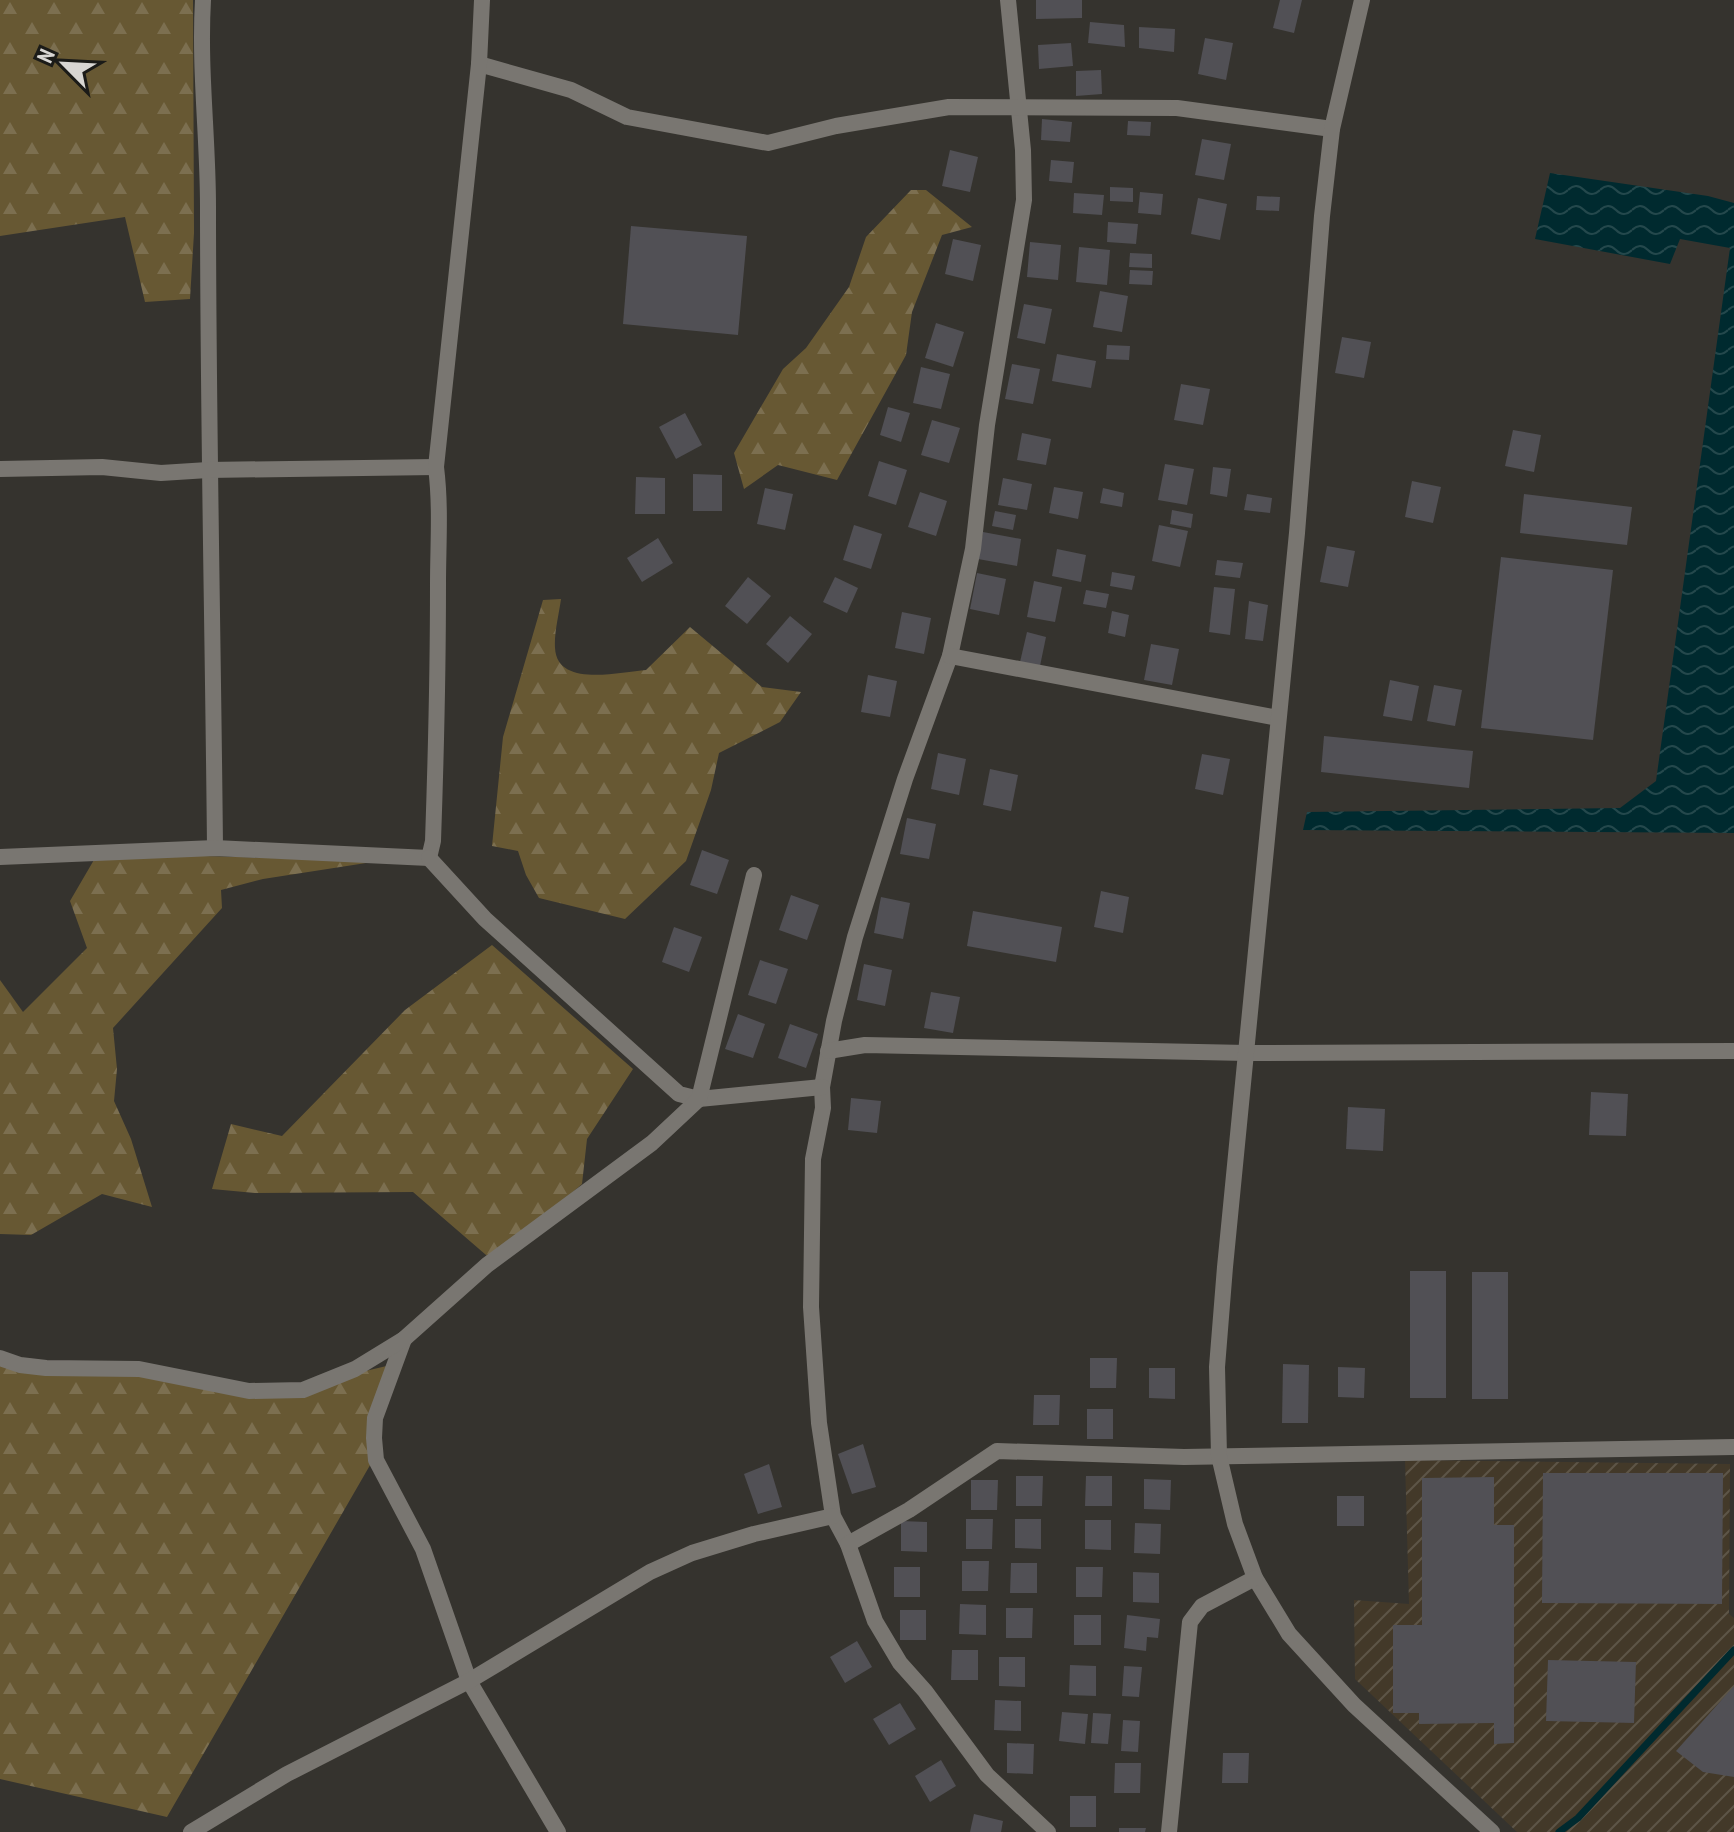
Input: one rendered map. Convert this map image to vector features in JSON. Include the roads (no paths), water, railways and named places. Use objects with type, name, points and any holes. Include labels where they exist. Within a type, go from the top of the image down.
[{"type":"street","points":[[203,0],[201,35],[208,177],[208,470],[215,848]]},
{"type":"street","points":[[429,858],[433,841],[438,680],[441,507],[436,467],[479,64],[482,0]]},
{"type":"street","points":[[1008,0],[1024,200],[987,425],[973,549],[950,656],[905,779],[855,937],[828,1051],[822,1087],[823,1108],[813,1159],[811,1307],[819,1423],[833,1516],[848,1544],[875,1621],[900,1663],[925,1691],[987,1775],[1048,1832]]},
{"type":"street","points":[[1362,0],[1332,129],[1322,216],[1297,533],[1217,1367],[1219,1456],[1235,1524],[1255,1578],[1289,1634],[1354,1705],[1492,1832]]},
{"type":"street","points":[[479,64],[571,90],[627,117],[768,143],[836,126],[949,107],[1177,108],[1332,129]]},
{"type":"street","points":[[0,469],[102,467],[161,473],[436,467]]},
{"type":"street","points":[[950,656],[1278,718]]},
{"type":"street","points":[[0,857],[215,848],[429,858],[485,919],[679,1094],[699,1099],[822,1087]]},
{"type":"street","points":[[0,1358],[20,1365],[46,1368],[139,1369],[249,1391],[303,1390],[355,1369],[404,1339],[487,1265],[652,1143],[699,1099],[754,875]]},
{"type":"street","points":[[828,1051],[865,1045],[1247,1053],[1734,1051]]},
{"type":"street","points":[[404,1339],[375,1418],[376,1460],[423,1549],[469,1681],[558,1832]]},
{"type":"street","points":[[848,1544],[909,1510],[997,1451],[1219,1456],[1734,1447]]},
{"type":"street","points":[[191,1832],[287,1774],[469,1681],[650,1572],[692,1553],[754,1534],[833,1516]]},
{"type":"street","points":[[1169,1832],[1190,1622],[1202,1606],[1255,1578]]},
{"type":"water","points":[[1550,173],[1708,196],[1734,203],[1734,833],[1303,830],[1307,812],[1620,808],[1656,781],[1730,248],[1680,239],[1670,264],[1535,239]]},
{"type":"waterway","points":[[1559,1832],[1578,1818],[1734,1650]]}]
